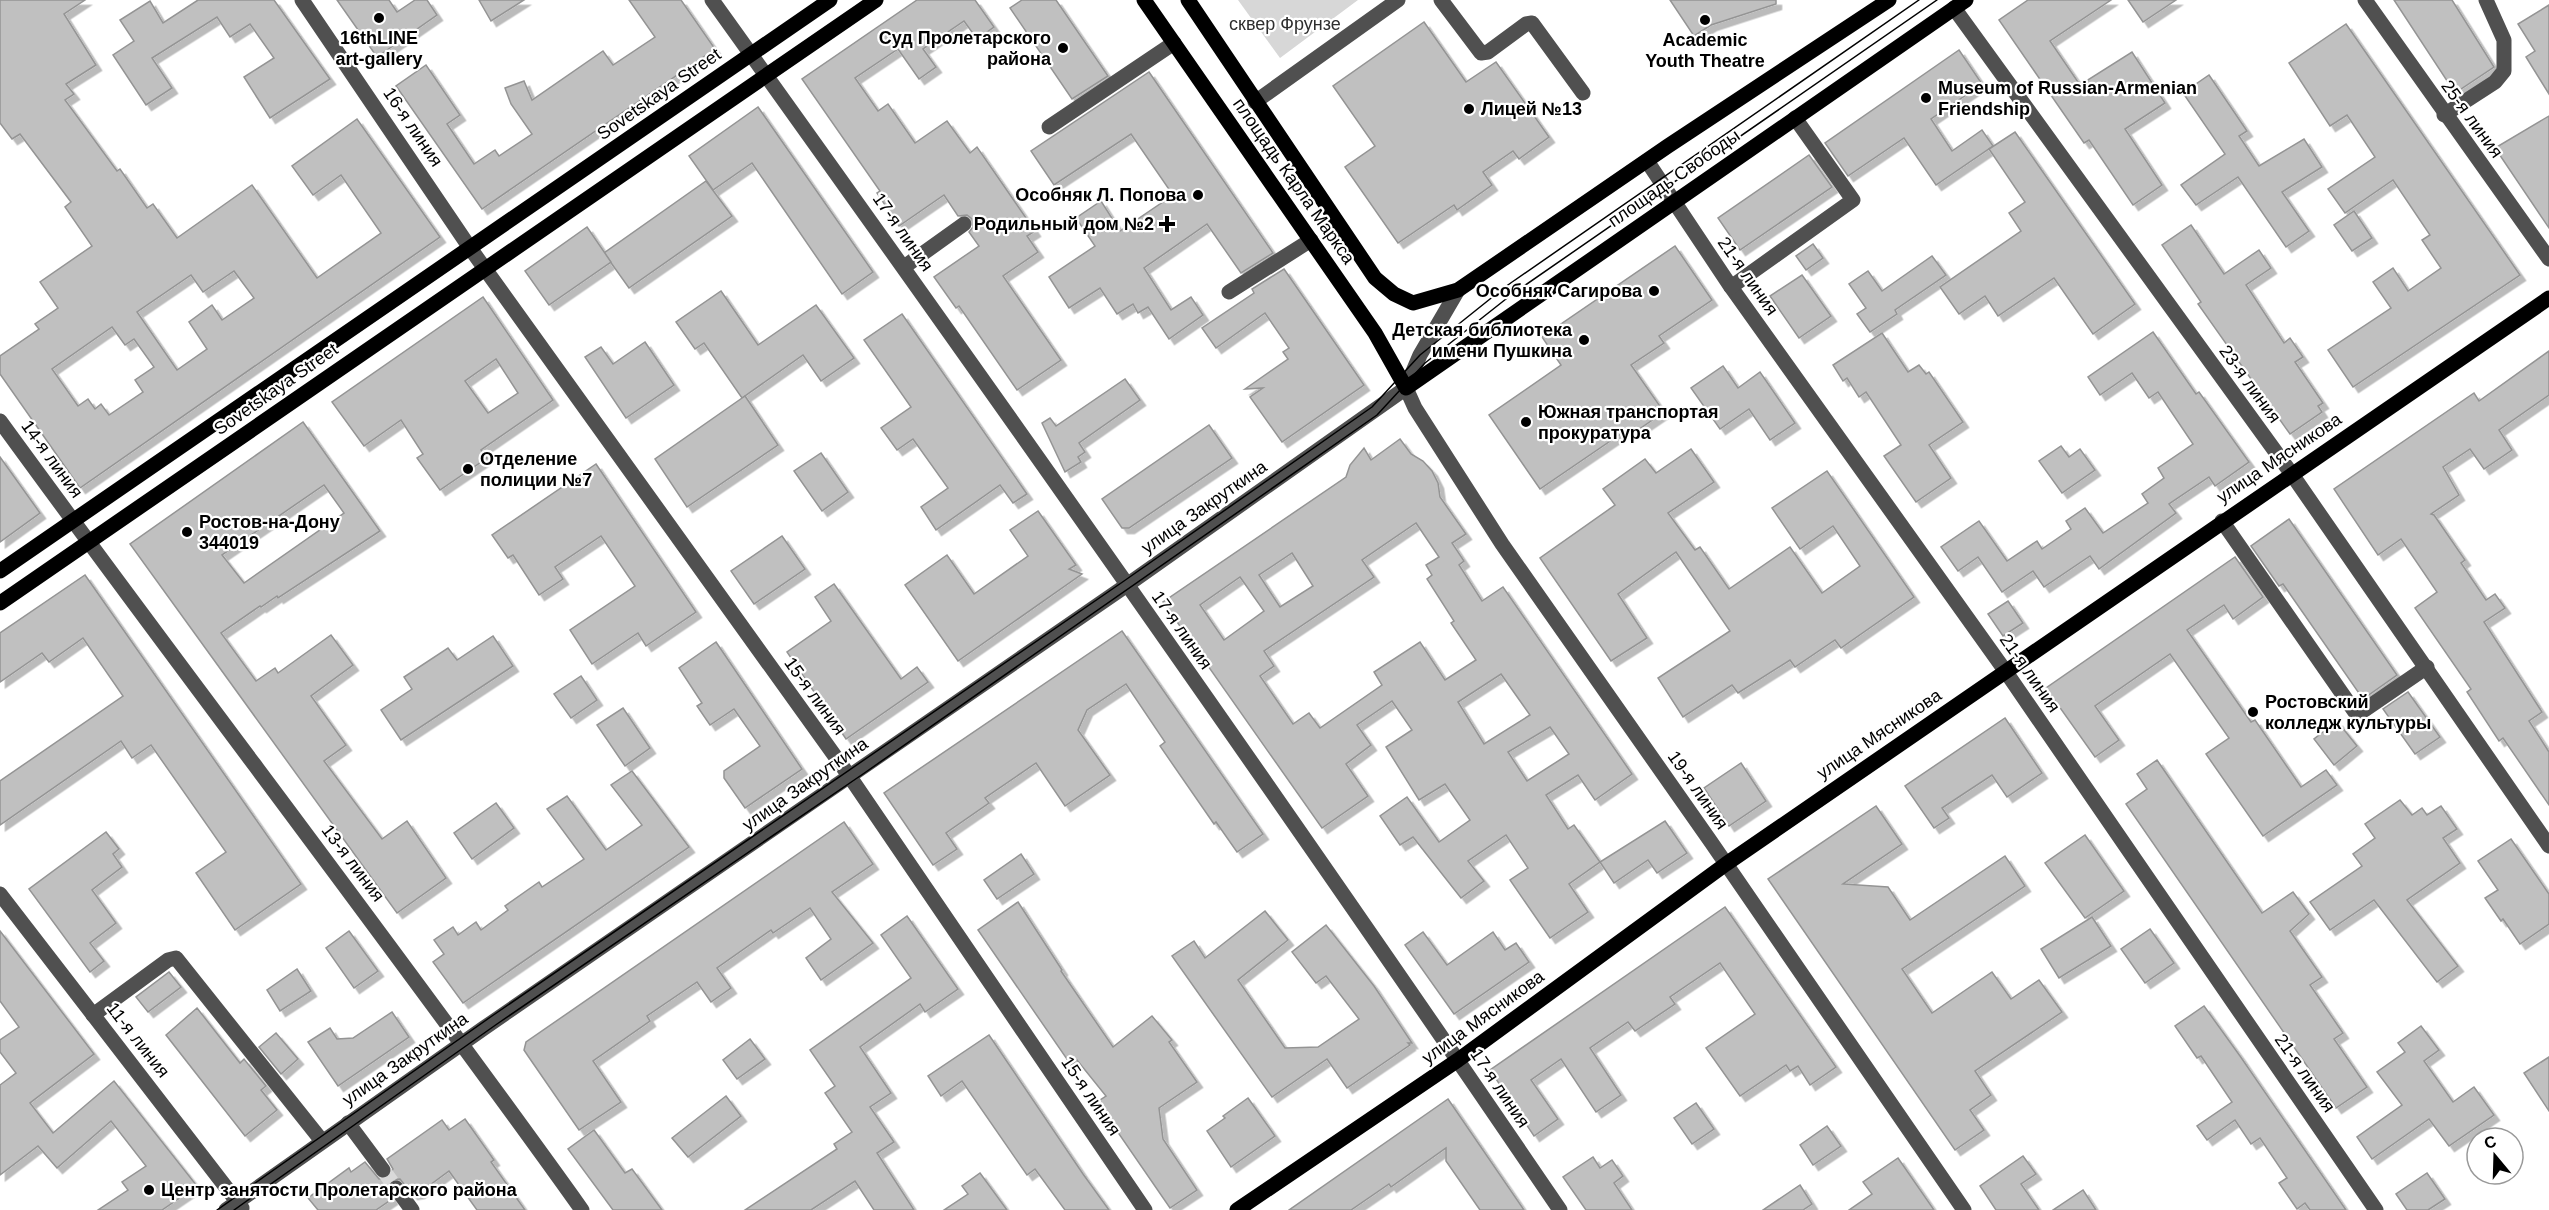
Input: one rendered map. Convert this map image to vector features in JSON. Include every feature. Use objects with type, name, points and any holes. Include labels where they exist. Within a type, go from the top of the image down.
[{"type":"main road","name":"Sovetskaya Street","points":[[0,571],[830,0]]},
{"type":"main road","name":"Sovetskaya Street","points":[[0,603],[876,0]]},
{"type":"main road","name":"площадь Карла Маркса","points":[[1144,0],[1376,333],[1406,388]]},
{"type":"main road","name":"площадь Карла Маркса","points":[[1188,0],[1375,278],[1394,294],[1413,303]]},
{"type":"main road","name":"площадь Свободы","points":[[1413,303],[1458,290],[1889,0]]},
{"type":"main road","name":"площадь Свободы","points":[[1406,388],[1960,4]]},
{"type":"main road","name":"улица Мясникова","points":[[1237,1210],[1458,1060],[1725,864],[2291,473],[2549,298]]},
{"type":"street","name":"16-я линия","points":[[302,0],[470,248]]},
{"type":"street","points":[[712,0],[767,75]]},
{"type":"street","points":[[1255,102],[1398,0]]},
{"type":"street","points":[[1441,0],[1481,53],[1488,52],[1526,24],[1532,23],[1583,93]]},
{"type":"street","name":"25-я линия","points":[[2365,0],[2549,259]]},
{"type":"street","points":[[2445,115],[2495,82],[2504,71],[2504,40],[2486,0]]},
{"type":"street","name":"23-я линия","points":[[1960,4],[2427,667],[2549,846]]},
{"type":"street","points":[[1049,126],[1174,43]]},
{"type":"street","name":"17-я линия","points":[[767,75],[1127,585],[1560,1210]]},
{"type":"street","points":[[1731,287],[1853,200],[1795,118]]},
{"type":"street","name":"21-я линия","points":[[1647,161],[1731,287],[2006,672],[2376,1210]]},
{"type":"street","points":[[903,267],[964,224]]},
{"type":"street","points":[[1229,292],[1311,240]]},
{"type":"street","points":[[470,248],[486,269]]},
{"type":"street","name":"15-я линия","points":[[486,269],[850,777],[1145,1210]]},
{"type":"street","points":[[1406,388],[1420,356],[1458,290]]},
{"type":"street","name":"улица Закруткина","points":[[236,1207],[348,1122],[1127,585],[1406,388]]},
{"type":"street","name":"19-я линия","points":[[1406,388],[1415,408],[1502,544],[1964,1210]]},
{"type":"street","name":"14-я линия","points":[[0,421],[73,521]]},
{"type":"street","points":[[73,521],[88,542]]},
{"type":"street","points":[[2222,521],[2357,715],[2427,667]]},
{"type":"street","name":"13-я линия","points":[[88,542],[463,1043],[582,1210]]},
{"type":"street","name":"11-я линия","points":[[0,894],[236,1207]]},
{"type":"street","points":[[93,1015],[168,960],[176,958],[322,1141]]},
{"type":"street","points":[[348,1122],[383,1170]]},
{"type":"street","points":[[396,1188],[412,1210]]},
{"type":"green space","name":"сквер Фрунзе","points":[[1238,0],[1358,0],[1280,58]]},
{"type":"building","points":[[0,0],[85,0],[64,14],[96,65],[66,84],[74,94],[65,100],[117,171],[120,169],[147,208],[153,204],[177,238],[252,185],[317,278],[381,233],[341,175],[313,195],[292,166],[357,119],[440,237],[80,488],[0,374],[0,356],[39,329],[35,324],[58,308],[40,282],[92,246],[65,207],[71,202],[20,134],[12,139],[0,123]],"holes":[[[234,271],[254,298],[222,320],[212,305],[189,322],[207,349],[177,370],[137,312],[191,275],[203,292]],[[112,327],[125,345],[134,339],[154,367],[135,380],[143,392],[109,415],[101,404],[95,409],[88,399],[78,406],[52,369]]]},
{"type":"building","points":[[198,0],[274,0],[330,79],[270,118],[244,77],[274,58],[250,24],[230,37],[217,17],[152,58],[172,88],[146,105],[113,55],[134,41],[120,20],[150,1],[163,23]]},
{"type":"building","points":[[337,0],[389,0],[397,12],[415,0],[427,0],[437,15],[377,57]]},
{"type":"building","points":[[479,0],[524,0],[491,21]]},
{"type":"building","points":[[629,0],[681,0],[715,49],[482,209],[396,86],[426,65],[460,115],[447,124],[474,164],[495,150],[499,156],[532,134],[511,104],[505,88],[524,81],[532,100],[603,51],[613,65],[655,37]]},
{"type":"building","points":[[917,0],[975,0],[994,27],[977,39],[964,21],[923,49],[936,67],[919,79],[898,49],[855,78],[878,111],[888,104],[915,143],[947,121],[970,153],[977,147],[1035,231],[1027,236],[1038,252],[1003,276],[1061,360],[1017,390],[959,306],[956,308],[934,277],[979,246],[969,232],[973,227],[972,219],[967,215],[958,216],[944,195],[899,226],[877,193],[880,191],[802,79]]},
{"type":"building","name":"Суд Пролетарского района","points":[[1022,0],[1056,0],[1108,76],[1072,99],[1010,8]]},
{"type":"building","name":"Academic Youth Theatre","points":[[1670,0],[1776,0],[1776,4],[1711,25],[1694,36]]},
{"type":"building","points":[[2028,0],[2111,0],[2050,41],[2080,85],[2132,52],[2165,103],[2125,129],[2162,185],[2133,205],[2089,140],[2084,143],[1999,20]]},
{"type":"building","points":[[2128,0],[2176,0],[2143,22]]},
{"type":"building","points":[[2394,0],[2452,0],[2494,67],[2455,93]]},
{"type":"building","points":[[2549,5],[2549,94],[2526,57],[2535,51],[2518,24]]},
{"type":"building","points":[[1424,22],[1466,82],[1496,62],[1549,137],[1519,159],[1513,151],[1483,172],[1492,185],[1457,210],[1454,205],[1398,243],[1345,167],[1375,146],[1333,86]]},
{"type":"building","points":[[2346,24],[2520,275],[2353,387],[2328,350],[2391,308],[2373,282],[2393,268],[2408,291],[2441,268],[2422,240],[2430,235],[2393,180],[2345,213],[2328,189],[2375,157],[2347,115],[2330,126],[2289,63]]},
{"type":"building","points":[[1959,50],[1982,84],[1931,119],[1952,151],[1982,130],[1993,146],[1936,185],[1904,138],[1848,176],[1825,143]]},
{"type":"building","name":"Родильный дом №2","points":[[1149,72],[1273,253],[1241,273],[1207,224],[1144,268],[1171,310],[1191,297],[1203,315],[1169,339],[1148,307],[1138,313],[1133,304],[1117,314],[1100,288],[1069,308],[1049,277],[1095,246],[1076,218],[1101,201],[1120,231],[1173,195],[1131,134],[1054,185],[1031,151]]},
{"type":"building","points":[[2209,75],[2247,131],[2239,136],[2259,166],[2304,139],[2322,167],[2282,192],[2309,231],[2286,247],[2238,177],[2196,205],[2181,185],[2225,154],[2183,93]]},
{"type":"building","points":[[758,107],[873,272],[842,294],[752,163],[713,190],[689,156]]},
{"type":"building","points":[[2549,116],[2549,228],[2495,148]]},
{"type":"building","points":[[2015,132],[2135,304],[2093,334],[2054,278],[1998,316],[1985,296],[1959,314],[1940,287],[2021,231],[2009,213],[2025,202],[1989,149]]},
{"type":"building","points":[[1809,155],[1832,187],[1740,250],[1718,218]]},
{"type":"building","points":[[706,181],[732,216],[629,288],[604,253]]},
{"type":"building","points":[[2354,211],[2372,238],[2352,251],[2334,225]]},
{"type":"building","points":[[2191,225],[2224,274],[2259,250],[2271,268],[2246,285],[2284,343],[2290,338],[2303,357],[2295,362],[2323,403],[2318,406],[2322,412],[2290,434],[2198,304],[2201,302],[2162,245]]},
{"type":"building","points":[[587,227],[611,262],[549,305],[525,271]]},
{"type":"building","points":[[1813,244],[1823,258],[1806,270],[1796,256]]},
{"type":"building","points":[[1675,246],[1712,300],[1659,336],[1664,343],[1631,365],[1664,412],[1632,434],[1628,429],[1540,489],[1489,415],[1561,365],[1542,337]]},
{"type":"building","points":[[1932,256],[1946,275],[1895,310],[1897,314],[1870,332],[1857,314],[1866,308],[1849,284],[1868,271],[1882,291]]},
{"type":"building","points":[[1284,269],[1364,385],[1282,442],[1250,397],[1263,388],[1245,389],[1288,359],[1283,352],[1289,348],[1265,313],[1216,348],[1202,328],[1254,293],[1252,289]]},
{"type":"building","points":[[1802,275],[1831,316],[1799,338],[1770,296]]},
{"type":"building","points":[[721,291],[758,345],[816,305],[854,358],[821,381],[803,355],[742,398],[704,343],[695,349],[676,322]]},
{"type":"building","points":[[483,297],[553,400],[481,450],[487,458],[440,490],[417,458],[423,454],[401,420],[364,446],[332,402]],"holes":[[[496,359],[518,393],[488,413],[465,381]]]},
{"type":"building","points":[[902,314],[1027,494],[1013,503],[1000,485],[936,530],[921,507],[948,488],[913,439],[897,450],[881,428],[911,407],[864,340]]},
{"type":"building","points":[[2153,332],[2196,394],[2199,392],[2249,462],[2215,486],[2209,477],[2169,504],[2176,513],[2099,569],[2090,556],[2044,587],[2033,571],[2002,592],[1978,557],[1958,571],[1941,547],[1979,521],[2007,561],[2037,541],[2042,549],[2071,529],[2066,521],[2085,508],[2103,533],[2148,503],[2142,494],[2164,478],[2158,468],[2193,444],[2158,392],[2149,398],[2132,373],[2100,395],[2088,377]]},
{"type":"building","points":[[1882,333],[1908,372],[1919,365],[1926,374],[1929,372],[1963,422],[1929,445],[1951,478],[1916,502],[1884,456],[1901,445],[1866,392],[1859,397],[1847,378],[1843,381],[1833,365]]},
{"type":"building","points":[[645,342],[674,385],[626,418],[585,357],[601,347],[613,364]]},
{"type":"building","points":[[2549,351],[2549,395],[2499,430],[2512,450],[2484,469],[2470,449],[2443,467],[2459,495],[2431,514],[2434,515],[2465,560],[2461,563],[2486,600],[2495,594],[2505,608],[2484,622],[2542,712],[2529,721],[2549,752],[2549,805],[2503,738],[2499,741],[2467,692],[2471,689],[2415,608],[2437,592],[2401,539],[2378,555],[2334,489],[2474,393],[2479,401]]},
{"type":"building","points":[[1723,366],[1738,388],[1760,372],[1795,423],[1770,440],[1749,409],[1720,429],[1691,388]]},
{"type":"building","points":[[1125,379],[1140,400],[1079,443],[1085,452],[1078,457],[1081,462],[1065,472],[1042,423],[1050,418],[1056,426]]},
{"type":"building","points":[[745,396],[778,445],[687,507],[655,459]]},
{"type":"building","points":[[303,422],[380,531],[221,633],[256,681],[275,668],[278,673],[331,635],[353,665],[311,696],[346,745],[324,761],[382,839],[407,821],[446,878],[397,913],[130,544]],"holes":[[[324,485],[344,513],[244,583],[222,555]]]},
{"type":"building","points":[[1209,425],[1232,458],[1129,528],[1122,528],[1102,499]]},
{"type":"building","points":[[1400,439],[1411,454],[1423,461],[1432,471],[1438,483],[1440,497],[1466,534],[1452,543],[1464,561],[1459,565],[1482,601],[1503,587],[1632,774],[1595,800],[1578,775],[1546,795],[1568,829],[1574,825],[1600,862],[1569,884],[1588,912],[1550,938],[1510,880],[1528,868],[1506,835],[1468,861],[1484,881],[1461,898],[1413,837],[1400,845],[1380,816],[1407,797],[1439,842],[1470,820],[1445,784],[1419,800],[1386,747],[1412,730],[1392,701],[1357,725],[1371,745],[1346,764],[1368,796],[1322,828],[1163,602],[1346,477],[1350,465],[1364,448],[1371,460]],"holes":[[[1416,523],[1439,557],[1426,565],[1432,575],[1427,579],[1454,621],[1451,623],[1476,660],[1445,680],[1420,642],[1374,672],[1382,685],[1320,728],[1309,713],[1293,724],[1260,676],[1274,666],[1264,651],[1374,577],[1362,560]],[[1292,553],[1313,586],[1280,607],[1259,575]],[[1240,577],[1264,611],[1224,640],[1200,605]],[[1501,674],[1530,715],[1484,744],[1458,702]],[[1550,727],[1569,754],[1527,781],[1508,752]]]},
{"type":"building","points":[[2061,446],[2069,457],[2080,449],[2095,470],[2062,493],[2039,461]]},
{"type":"building","points":[[1691,449],[1714,482],[1668,513],[1695,550],[1700,547],[1729,589],[1790,547],[1822,593],[1860,566],[1833,526],[1800,549],[1772,508],[1827,471],[1914,597],[1841,648],[1835,640],[1795,667],[1790,660],[1738,693],[1732,685],[1683,717],[1658,678],[1730,631],[1676,552],[1618,594],[1647,638],[1611,661],[1540,558],[1615,505],[1603,489],[1645,459],[1656,473]]},
{"type":"building","points":[[821,453],[848,492],[822,511],[794,471]]},
{"type":"building","points":[[0,457],[40,513],[0,542]]},
{"type":"building","points":[[596,464],[696,612],[646,646],[638,633],[592,664],[570,630],[635,586],[601,536],[555,567],[563,579],[539,595],[513,555],[508,558],[492,535]]},
{"type":"building","points":[[1038,511],[1076,565],[1069,569],[1082,574],[958,661],[905,585],[947,555],[974,594],[1028,556],[1010,530]]},
{"type":"building","points":[[2289,519],[2397,675],[2363,699],[2283,584],[2279,586],[2251,546]]},
{"type":"building","points":[[782,536],[805,569],[754,604],[731,571]]},
{"type":"building","points":[[2235,557],[2263,597],[2233,619],[2224,605],[2187,630],[2251,722],[2255,720],[2301,787],[2326,770],[2337,785],[2263,836],[2206,754],[2229,738],[2170,654],[2095,706],[2119,740],[2095,757],[2046,688]]},
{"type":"building","points":[[85,575],[301,884],[235,930],[196,873],[226,852],[151,745],[132,758],[121,741],[0,825],[0,781],[123,696],[83,638],[49,662],[42,653],[0,682],[0,633]]},
{"type":"building","points":[[834,584],[901,679],[917,667],[928,682],[846,739],[787,652],[831,621],[815,597]]},
{"type":"building","points":[[2008,601],[2023,623],[2003,636],[1988,614]]},
{"type":"building","points":[[1122,631],[1263,834],[1237,852],[1216,822],[1214,824],[1160,746],[1165,742],[1126,684],[1087,710],[1078,730],[1110,775],[1065,806],[1036,763],[985,798],[989,803],[946,833],[957,849],[933,865],[884,793]]},
{"type":"building","points":[[493,636],[513,666],[401,740],[381,710],[412,689],[404,677],[448,648],[457,660]]},
{"type":"building","points":[[716,642],[802,769],[745,808],[724,778],[724,771],[760,746],[734,709],[710,725],[697,706],[702,703],[679,668]]},
{"type":"building","points":[[581,676],[597,700],[571,718],[554,694]]},
{"type":"building","points":[[2408,692],[2440,737],[2415,754],[2383,709]]},
{"type":"building","points":[[623,708],[650,748],[625,766],[597,725]]},
{"type":"building","points":[[2005,718],[2042,773],[2007,797],[1992,775],[1942,808],[1949,818],[1934,828],[1905,786]]},
{"type":"building","points":[[2337,721],[2357,746],[2334,765],[2314,739]]},
{"type":"building","points":[[2157,760],[2262,913],[2293,892],[2309,914],[2290,931],[2322,977],[2310,985],[2343,1033],[2334,1039],[2367,1087],[2336,1108],[2126,804],[2147,789],[2137,774]]},
{"type":"building","points":[[1741,763],[1766,801],[1729,826],[1704,788]]},
{"type":"building","points":[[632,771],[689,847],[463,1003],[433,962],[444,954],[434,940],[453,927],[458,935],[476,922],[481,930],[508,910],[505,906],[539,882],[542,887],[584,859],[547,809],[567,796],[606,850],[642,825],[611,785]]},
{"type":"building","points":[[2400,800],[2412,815],[2422,808],[2427,815],[2441,806],[2457,829],[2443,838],[2460,863],[2407,900],[2458,966],[2437,982],[2374,900],[2330,930],[2310,902],[2362,866],[2353,854],[2375,838],[2365,824]]},
{"type":"building","points":[[496,803],[514,828],[472,859],[454,833]]},
{"type":"building","points":[[1876,806],[1902,844],[1843,884],[1888,887],[1910,920],[2005,856],[2025,886],[1902,969],[1932,1013],[1992,972],[2011,999],[2039,980],[2062,1012],[1975,1071],[1991,1095],[1970,1110],[1984,1130],[1955,1150],[1768,879]]},
{"type":"building","points":[[1665,821],[1687,853],[1657,873],[1648,860],[1614,883],[1600,862]]},
{"type":"building","points":[[844,822],[873,864],[832,892],[873,943],[821,980],[806,958],[831,939],[810,908],[773,933],[771,930],[717,968],[731,988],[711,1002],[697,982],[647,1016],[650,1021],[593,1061],[621,1102],[579,1130],[524,1050],[526,1042]]},
{"type":"building","points":[[106,832],[119,849],[113,854],[122,867],[92,890],[116,923],[90,943],[104,961],[90,972],[29,889]]},
{"type":"building","points":[[2085,835],[2124,891],[2085,918],[2045,863]]},
{"type":"building","points":[[2511,839],[2549,894],[2549,924],[2520,944],[2485,898],[2498,890],[2478,861]]},
{"type":"building","points":[[1021,854],[1034,874],[997,899],[984,880]]},
{"type":"building","points":[[1018,902],[1061,971],[1113,1047],[1152,1016],[1172,1040],[1169,1042],[1197,1082],[1159,1108],[1163,1139],[1197,1190],[1170,1208],[1097,1102],[1106,1096],[1077,1060],[1071,1065],[978,930]]},
{"type":"building","points":[[1725,907],[1836,1067],[1810,1085],[1798,1066],[1790,1071],[1786,1065],[1740,1096],[1706,1048],[1755,1014],[1720,963],[1670,997],[1675,1004],[1635,1031],[1628,1022],[1590,1048],[1621,1095],[1596,1112],[1561,1059],[1531,1080],[1558,1119],[1534,1136],[1490,1070]]},
{"type":"building","points":[[1265,911],[1288,940],[1238,980],[1285,1048],[1318,1047],[1359,1019],[1326,976],[1316,983],[1292,952],[1326,925],[1374,986],[1412,1043],[1408,1043],[1410,1045],[1347,1088],[1327,1059],[1272,1097],[1172,956],[1194,941],[1205,958]]},
{"type":"building","points":[[907,916],[958,989],[925,1012],[920,1004],[860,1047],[891,1093],[870,1107],[894,1142],[877,1153],[914,1210],[874,1210],[855,1181],[811,1210],[745,1210],[837,1149],[834,1144],[852,1132],[825,1093],[835,1086],[810,1050],[911,978],[881,935]]},
{"type":"building","points":[[2092,917],[2111,946],[2059,978],[2041,949]]},
{"type":"building","points":[[2150,929],[2174,963],[2145,983],[2121,949]]},
{"type":"building","points":[[0,931],[94,1054],[30,1103],[53,1133],[114,1081],[197,1186],[162,1210],[98,1210],[128,1190],[122,1182],[146,1166],[111,1121],[57,1168],[38,1146],[0,1175],[0,1085],[16,1073],[0,1052],[0,1040],[19,1027],[0,1001]]},
{"type":"building","points":[[349,931],[378,971],[354,988],[326,948]]},
{"type":"building","points":[[1423,932],[1447,965],[1493,932],[1505,950],[1516,943],[1529,962],[1454,1014],[1405,945]]},
{"type":"building","points":[[297,969],[311,991],[280,1011],[267,990]]},
{"type":"building","points":[[169,972],[181,987],[148,1012],[136,997]]},
{"type":"building","points":[[2204,1006],[2346,1210],[2310,1210],[2305,1203],[2297,1209],[2279,1183],[2287,1178],[2260,1138],[2251,1144],[2235,1120],[2207,1140],[2197,1126],[2232,1102],[2201,1056],[2197,1058],[2175,1026]]},
{"type":"building","points":[[197,1008],[240,1063],[244,1059],[266,1086],[261,1090],[277,1110],[245,1136],[166,1035]]},
{"type":"building","points":[[392,1012],[409,1037],[338,1086],[308,1042],[330,1028],[337,1039],[353,1038]]},
{"type":"building","points":[[2421,1026],[2439,1050],[2424,1061],[2453,1102],[2474,1087],[2494,1115],[2478,1126],[2465,1126],[2465,1135],[2449,1146],[2429,1119],[2372,1159],[2357,1137],[2402,1105],[2377,1072],[2405,1052],[2398,1043]]},
{"type":"building","points":[[276,1033],[298,1059],[281,1074],[259,1047]]},
{"type":"building","points":[[989,1035],[1109,1210],[1065,1210],[1035,1169],[1027,1175],[962,1081],[941,1096],[928,1076]]},
{"type":"building","points":[[750,1039],[765,1059],[737,1079],[723,1060]]},
{"type":"building","points":[[2549,1057],[2549,1111],[2524,1073]]},
{"type":"building","points":[[726,1096],[741,1116],[688,1157],[672,1138]]},
{"type":"building","points":[[1248,1098],[1275,1136],[1231,1167],[1207,1131]]},
{"type":"building","points":[[1448,1099],[1524,1210],[1480,1210],[1446,1161],[1446,1148],[1391,1187],[1389,1184],[1351,1210],[1289,1210]]},
{"type":"building","points":[[1696,1103],[1714,1129],[1692,1144],[1674,1118]]},
{"type":"building","points":[[465,1119],[494,1160],[491,1162],[525,1210],[477,1210],[449,1171],[419,1193],[412,1194],[400,1179],[391,1180],[386,1188],[392,1199],[376,1210],[318,1210],[308,1198],[349,1168],[351,1172],[365,1162],[379,1179],[388,1178],[393,1169],[387,1159],[442,1120],[449,1130]]},
{"type":"building","points":[[1827,1126],[1841,1146],[1813,1165],[1800,1145]]},
{"type":"building","points":[[594,1130],[625,1173],[632,1169],[662,1210],[613,1210],[568,1149]]},
{"type":"building","points":[[2023,1156],[2036,1174],[2021,1184],[2039,1210],[1996,1210],[1980,1186]]},
{"type":"building","points":[[1593,1157],[1600,1168],[1612,1160],[1623,1176],[1614,1183],[1632,1210],[1586,1210],[1563,1177]]},
{"type":"building","points":[[1898,1158],[1934,1210],[1849,1210],[1872,1194],[1863,1182]]},
{"type":"building","points":[[980,1173],[1007,1210],[944,1210],[968,1194],[962,1186]]},
{"type":"building","points":[[2427,1173],[2445,1199],[2428,1210],[2407,1210],[2396,1194]]},
{"type":"building","points":[[1800,1185],[1812,1204],[1803,1210],[1763,1210]]},
{"type":"building","points":[[2083,1190],[2096,1210],[2053,1210]]},
{"type":"tunnel","points":[[383,1170],[396,1188]]},
{"type":"tram line","points":[[217,1210],[492,1016],[1124,581],[1372,407],[1420,355],[1505,287],[1919,0]]},
{"type":"tram line","points":[[234,1210],[497,1024],[863,774],[1377,415],[1425,363],[1511,295],[1937,0]]},
{"type":"place","name":"16thLINE art-gallery","points":[[379,18]]},
{"type":"place","name":"Academic Youth Theatre","points":[[1705,20]]},
{"type":"place","name":"Суд Пролетарского района","points":[[1063,48]]},
{"type":"place","name":"Museum of Russian-Armenian Friendship","points":[[1926,98]]},
{"type":"place","name":"Лицей №13","points":[[1469,109]]},
{"type":"place","name":"Особняк Л. Попова","points":[[1198,195]]},
{"type":"place","name":"Родильный дом №2","points":[[1167,224]]},
{"type":"place","name":"Особняк Сагирова","points":[[1654,291]]},
{"type":"place","name":"Детская библиотека имени Пушкина","points":[[1584,340]]},
{"type":"place","name":"Южная транспортая прокуратура","points":[[1526,422]]},
{"type":"place","name":"Отделение полиции №7","points":[[468,469]]},
{"type":"place","name":"Ростов-на-Дону 344019","points":[[187,532]]},
{"type":"place","name":"Ростовский колледж культуры","points":[[2253,712]]},
{"type":"place","name":"Центр занятости Пролетарского района","points":[[149,1190]]}]
